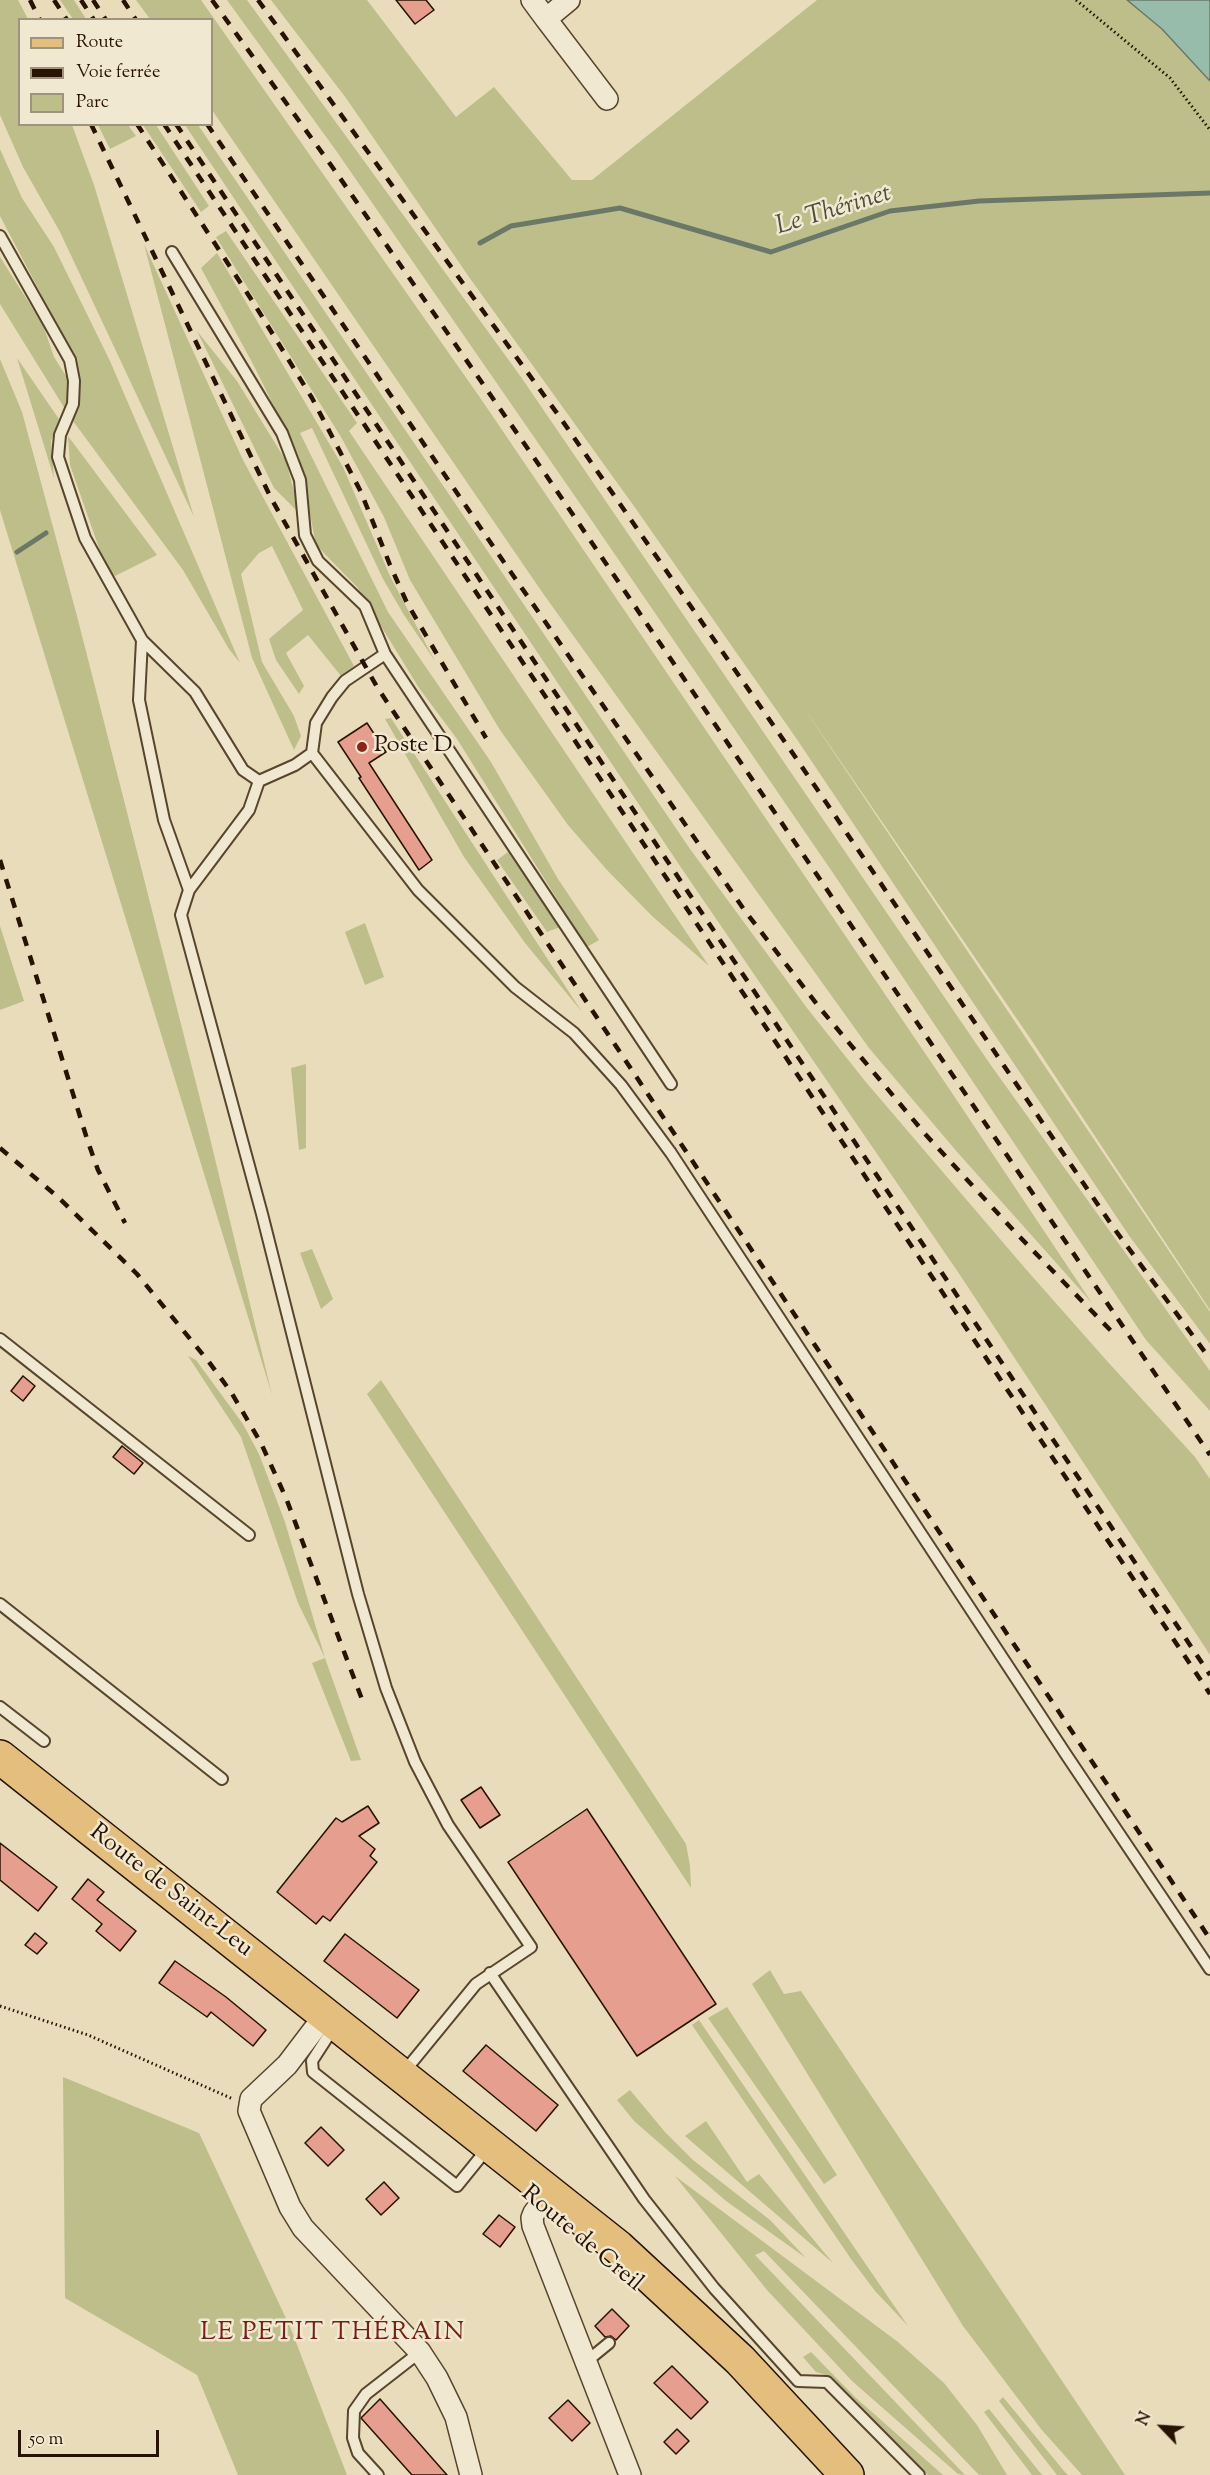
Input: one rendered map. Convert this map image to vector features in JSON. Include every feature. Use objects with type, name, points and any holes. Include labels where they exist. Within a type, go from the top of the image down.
[{"type":"main road","name":"Route de Saint-Leu","points":[[0,1757],[329,2026]]},
{"type":"main road","name":"Route de Saint-Leu","points":[[0,1778],[329,2026]]},
{"type":"main road","name":"Route de Creil","points":[[329,2026],[545,2198],[704,2347],[769,2413],[825,2475]]},
{"type":"main road","name":"Route de Creil","points":[[545,2198],[618,2247],[724,2344],[847,2475]]},
{"type":"street","points":[[532,0],[607,99]]},
{"type":"street","points":[[546,19],[569,0]]},
{"type":"street","points":[[329,2026],[257,2093],[249,2104],[252,2120],[290,2207],[303,2228],[420,2352],[444,2389],[456,2417],[471,2475]]},
{"type":"street","points":[[545,2198],[532,2218],[533,2226],[630,2475]]},
{"type":"lane","points":[[0,236],[70,360],[74,381],[73,404],[60,435],[58,457],[85,538],[142,640],[195,692],[243,770],[259,781]]},
{"type":"lane","points":[[172,252],[282,433],[300,480],[305,535],[318,561],[365,606],[385,654],[671,1084]]},
{"type":"lane","points":[[142,640],[139,700],[164,820],[189,890]]},
{"type":"lane","points":[[385,654],[345,681],[332,697],[316,723],[312,753],[418,890],[514,987],[574,1033],[621,1085],[678,1163],[1060,1747],[1210,1970]]},
{"type":"lane","points":[[312,753],[295,765],[259,781],[249,810],[189,890],[181,915],[262,1214],[358,1594],[386,1688],[416,1762],[448,1825],[531,1947],[490,1973],[471,1989],[398,2081]]},
{"type":"lane","points":[[0,1339],[249,1535]]},
{"type":"lane","points":[[0,1605],[222,1779]]},
{"type":"lane","points":[[0,1707],[44,1741]]},
{"type":"lane","points":[[490,1973],[644,2199],[714,2288],[798,2381],[827,2382],[919,2475]]},
{"type":"lane","points":[[329,2026],[312,2061],[313,2072],[458,2186],[486,2150]]},
{"type":"lane","points":[[587,2361],[609,2343]]},
{"type":"lane","points":[[378,2475],[358,2453],[353,2438],[354,2411],[366,2394],[420,2352]]},
{"type":"path","points":[[1076,0],[1170,78],[1210,130]]},
{"type":"path","points":[[0,2006],[88,2035],[222,2096],[249,2104]]},
{"type":"green space","points":[[0,0],[18,0],[27,18],[18,18],[18,126],[72,126],[94,185],[194,517],[60,232],[23,167],[0,115]]},
{"type":"green space","points":[[60,0],[74,0],[85,18],[72,18]]},
{"type":"green space","points":[[136,0],[201,0],[481,399],[1092,1303],[958,1153],[869,1048],[542,592],[213,111],[213,18],[149,18]]},
{"type":"green space","points":[[227,0],[247,0],[521,377],[990,1064],[1210,1371],[1210,1411],[1146,1340],[833,873],[592,521],[337,152]]},
{"type":"green space","points":[[271,0],[367,0],[456,117],[494,87],[572,180],[592,180],[817,0],[1127,0],[1162,29],[1210,81],[1210,1310],[1032,1041],[800,702],[1210,1312],[1210,1344],[1130,1237],[796,738],[636,509],[469,277],[346,98]]},
{"type":"green space","points":[[98,126],[129,126],[136,136],[110,149]]},
{"type":"green space","points":[[144,126],[157,126],[209,206],[201,212]]},
{"type":"green space","points":[[186,126],[199,126],[690,849],[807,1008],[865,1081],[1024,1267],[1195,1457],[1210,1479],[1210,1655],[960,1275],[684,872]]},
{"type":"green space","points":[[0,149],[22,198],[54,247],[110,361],[240,663],[229,649],[183,570],[73,421],[79,403],[80,384],[71,351],[0,216]]},
{"type":"green space","points":[[226,231],[357,423],[349,431],[709,966],[652,916],[607,870],[568,825],[500,730],[410,580],[384,517],[341,437],[216,237]]},
{"type":"green space","points":[[144,244],[243,460],[354,666],[341,676],[308,635],[286,653],[304,686],[299,694],[276,660],[269,639],[303,610],[272,546],[259,553],[241,574],[262,662],[294,716],[301,736],[294,750],[252,658]]},
{"type":"green space","points":[[217,253],[343,467],[390,576],[435,661],[383,579],[312,428],[300,433],[388,612],[491,762],[558,879],[599,940],[587,947],[457,739],[419,688],[357,587],[316,545],[299,457],[255,368],[201,268]]},
{"type":"green space","points":[[0,257],[43,325],[54,357],[66,376],[69,388],[65,409],[0,304]]},
{"type":"green space","points":[[197,331],[237,381],[286,461],[300,514],[274,488]]},
{"type":"green space","points":[[17,358],[59,419],[51,441],[54,478]]},
{"type":"green space","points":[[0,359],[22,412],[77,616],[209,1134],[272,1395],[0,510]]},
{"type":"green space","points":[[68,436],[157,555],[115,576],[106,568],[70,465]]},
{"type":"green space","points":[[391,718],[582,1012],[525,943],[464,857],[385,719]]},
{"type":"green space","points":[[508,852],[560,927],[547,932],[497,860]]},
{"type":"green space","points":[[365,923],[384,977],[365,985],[345,932]]},
{"type":"green space","points":[[0,926],[24,1001],[0,1010]]},
{"type":"green space","points":[[306,1064],[306,1148],[299,1150],[291,1068]]},
{"type":"green space","points":[[312,1249],[333,1299],[321,1309],[300,1253]]},
{"type":"green space","points":[[188,1356],[196,1360],[243,1424],[259,1454],[285,1522],[325,1658],[298,1603],[241,1437]]},
{"type":"green space","points":[[381,1380],[686,1844],[691,1888],[367,1394]]},
{"type":"green space","points":[[325,1658],[361,1760],[351,1761],[312,1663]]},
{"type":"green space","points":[[770,1970],[784,1994],[801,1991],[1125,2475],[1082,2475],[1041,2429],[963,2326],[752,1984]]},
{"type":"green space","points":[[727,2007],[837,2175],[824,2184],[708,2018]]},
{"type":"green space","points":[[699,2020],[908,2326],[875,2291],[851,2259],[692,2025]]},
{"type":"green space","points":[[63,2077],[199,2133],[291,2329],[347,2475],[238,2475],[197,2375],[65,2298]]},
{"type":"green space","points":[[630,2090],[665,2132],[693,2160],[770,2220],[806,2258],[726,2201],[634,2121],[617,2100]]},
{"type":"green space","points":[[706,2121],[747,2182],[759,2174],[833,2263],[685,2136]]},
{"type":"green space","points":[[675,2176],[898,2342],[944,2383],[977,2425],[1007,2475],[979,2475],[764,2251],[755,2255],[965,2475],[958,2474],[852,2381],[767,2290]]},
{"type":"green space","points":[[811,2352],[855,2397],[943,2475],[928,2475],[850,2402],[826,2375],[816,2372],[803,2357]]},
{"type":"green space","points":[[1003,2397],[1068,2475],[1057,2475],[999,2401]]},
{"type":"green space","points":[[989,2409],[1042,2475],[1032,2475],[984,2412]]},
{"type":"shaded area","points":[[1127,0],[1210,0],[1210,81],[1162,29]]},
{"type":"building","points":[[396,0],[426,0],[434,10],[415,24]]},
{"type":"building","points":[[367,723],[386,752],[369,763],[432,860],[419,870],[338,742]]},
{"type":"building","points":[[23,1376],[35,1386],[23,1401],[11,1391]]},
{"type":"building","points":[[122,1446],[143,1463],[134,1474],[113,1457]]},
{"type":"building","points":[[481,1787],[500,1815],[480,1828],[461,1800]]},
{"type":"building","points":[[368,1806],[379,1823],[359,1836],[375,1849],[370,1856],[377,1862],[330,1921],[323,1916],[316,1924],[277,1892],[336,1818],[342,1822]]},
{"type":"building","points":[[587,1809],[716,2004],[637,2056],[508,1862]]},
{"type":"building","points":[[0,1843],[57,1887],[38,1911],[0,1880]]},
{"type":"building","points":[[88,1879],[104,1892],[97,1900],[136,1931],[120,1951],[96,1931],[102,1924],[72,1899]]},
{"type":"building","points":[[35,1933],[47,1943],[37,1954],[25,1945]]},
{"type":"building","points":[[345,1934],[419,1990],[397,2018],[324,1961]]},
{"type":"building","points":[[175,1961],[226,1997],[266,2030],[253,2046],[211,2012],[207,2017],[159,1983]]},
{"type":"building","points":[[486,2045],[558,2105],[536,2131],[463,2071]]},
{"type":"building","points":[[321,2127],[344,2150],[328,2166],[305,2143]]},
{"type":"building","points":[[384,2182],[399,2198],[381,2215],[366,2199]]},
{"type":"building","points":[[499,2215],[515,2227],[500,2247],[483,2234]]},
{"type":"building","points":[[612,2309],[629,2326],[616,2340],[611,2336],[605,2337],[595,2326]]},
{"type":"building","points":[[672,2366],[708,2402],[691,2419],[654,2383]]},
{"type":"building","points":[[380,2399],[447,2475],[412,2475],[361,2418]]},
{"type":"building","points":[[568,2400],[590,2423],[572,2441],[549,2418]]},
{"type":"building","points":[[677,2429],[689,2441],[676,2454],[664,2442]]},
{"type":"waterway","name":"Le Thérinet","points":[[480,243],[511,226],[620,208],[771,252],[890,211],[979,201],[1210,193]]},
{"type":"waterway","name":"Le Thérinet","points":[[17,552],[46,533]]},
{"type":"railway","points":[[30,0],[39,18]]},
{"type":"railway","points":[[54,0],[66,18]]},
{"type":"railway","points":[[81,0],[93,18]]},
{"type":"railway","points":[[93,0],[105,18]]},
{"type":"railway","points":[[123,0],[135,18]]},
{"type":"railway","points":[[212,0],[333,168],[546,475],[1210,1455]]},
{"type":"railway","points":[[258,0],[559,416],[796,758],[1113,1227],[1210,1359]]},
{"type":"railway","points":[[92,126],[271,498],[377,687],[1210,1939]]},
{"type":"railway","points":[[138,126],[253,302],[312,398],[361,492],[407,603],[486,738]]},
{"type":"railway","points":[[165,126],[1210,1694]]},
{"type":"railway","points":[[177,126],[1210,1675]]},
{"type":"railway","points":[[208,126],[499,555],[745,911],[819,1007],[926,1135],[1015,1232],[1117,1337]]},
{"type":"railway","points":[[0,860],[88,1142],[98,1170],[125,1223]]},
{"type":"railway","points":[[0,1148],[59,1198],[137,1274],[231,1392],[261,1443],[286,1498],[363,1702]]},
{"type":"place","name":"Poste D","points":[[362,747]]},
{"type":"district","name":"LE PETIT THÉRAIN","points":[[333,2335]]}]
